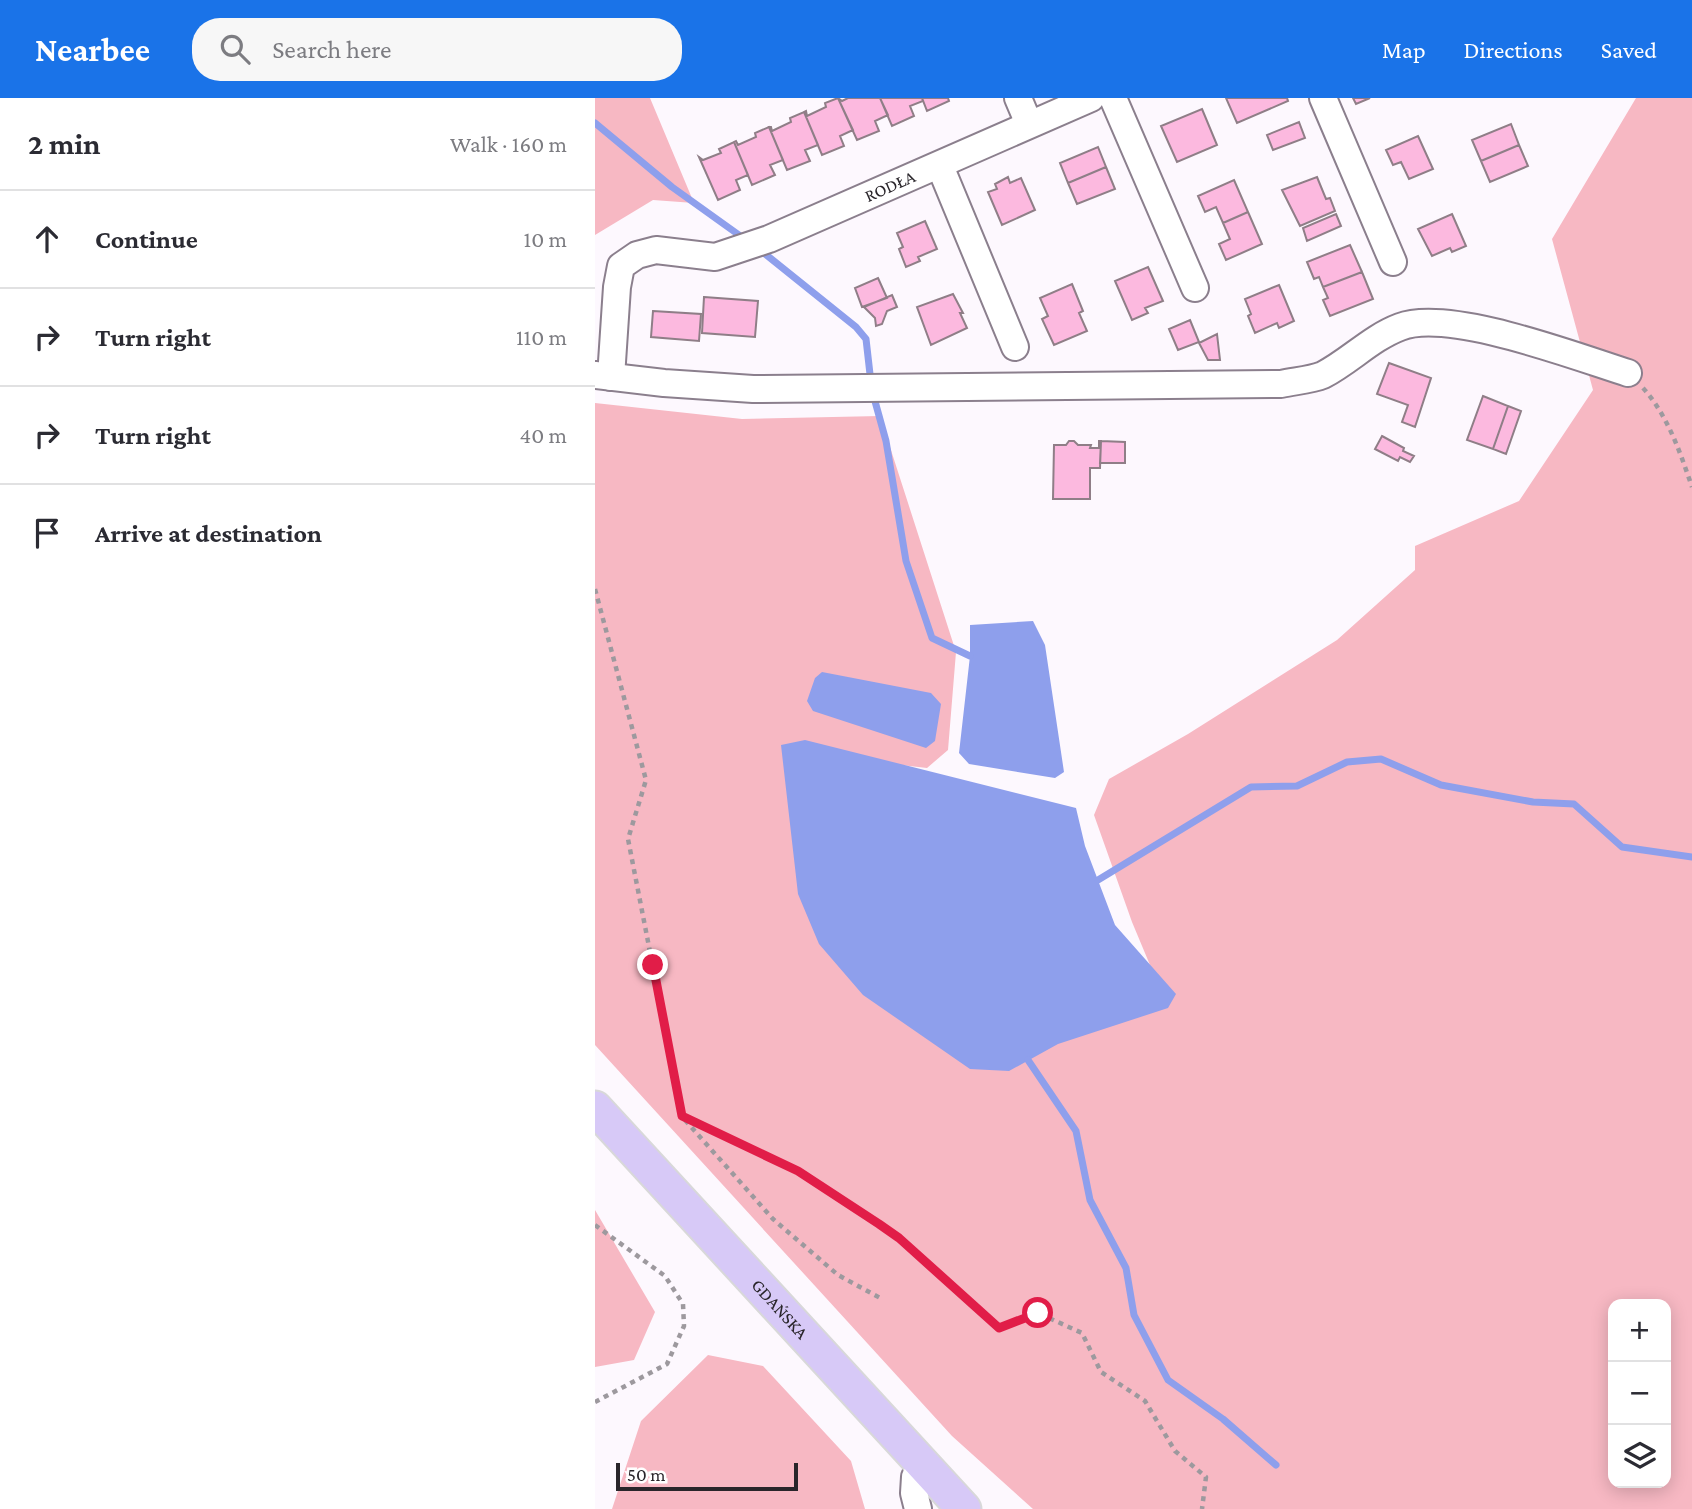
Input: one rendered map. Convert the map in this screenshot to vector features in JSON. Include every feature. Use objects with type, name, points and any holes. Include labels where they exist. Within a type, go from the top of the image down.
[{"type":"main road","name":"GDAŃSKA","points":[[595,1108],[964,1509]]},
{"type":"street","points":[[1018,98],[1029,124]]},
{"type":"street","name":"RODŁA","points":[[603,376],[621,266],[638,255],[656,250],[715,257],[769,239],[1091,98]]},
{"type":"street","points":[[1113,98],[1195,288]]},
{"type":"street","points":[[1324,98],[1393,262]]},
{"type":"street","points":[[940,166],[1015,347]]},
{"type":"street","points":[[603,376],[753,389],[1281,384],[1322,375],[1388,331],[1420,322],[1486,330],[1628,373]]},
{"type":"street","points":[[918,1509],[914,1493],[915,1477],[925,1468]]},
{"type":"path","points":[[1628,373],[1659,406],[1692,487]]},
{"type":"path","points":[[595,589],[646,780],[628,839],[682,1116],[773,1219],[838,1275],[882,1299]]},
{"type":"path","points":[[682,1116],[798,1171],[888,1230],[999,1328],[1038,1313],[1082,1333],[1101,1372],[1145,1401],[1175,1451],[1206,1477],[1202,1509]]},
{"type":"path","points":[[595,1225],[665,1276],[683,1304],[684,1326],[667,1364],[595,1402]]},
{"type":"shaded area","points":[[595,98],[650,98],[694,203],[653,200],[595,235]]},
{"type":"shaded area","points":[[1636,98],[1692,98],[1692,1509],[1033,1509],[952,1436],[595,1045],[595,403],[742,419],[880,416],[956,652],[948,750],[927,768],[796,753],[1155,977],[1132,922],[1094,815],[1109,779],[1188,734],[1337,640],[1415,570],[1415,546],[1519,501],[1593,390],[1552,239]]},
{"type":"shaded area","points":[[595,1210],[655,1312],[634,1360],[595,1367]]},
{"type":"shaded area","points":[[708,1355],[763,1366],[851,1461],[865,1509],[612,1509],[641,1421]]},
{"type":"water","points":[[1033,621],[1045,645],[1064,772],[1055,778],[969,764],[959,753],[970,656],[970,625]]},
{"type":"water","points":[[822,672],[931,693],[941,704],[935,741],[926,748],[813,711],[807,701],[815,678]]},
{"type":"water","points":[[805,740],[1076,808],[1085,846],[1115,925],[1176,994],[1168,1008],[1058,1044],[1009,1071],[970,1069],[863,995],[819,944],[798,894],[781,745]]},
{"type":"building","points":[[838,98],[842,101],[848,98],[880,98],[888,115],[875,121],[879,131],[857,140]]},
{"type":"building","points":[[838,98],[853,130],[840,136],[844,146],[822,155],[804,112],[806,111],[807,116],[826,107],[825,103]]},
{"type":"building","points":[[880,98],[922,98],[923,101],[910,106],[914,116],[892,126]]},
{"type":"building","points":[[922,98],[948,98],[949,101],[927,111]]},
{"type":"building","points":[[1226,98],[1287,98],[1288,101],[1237,123]]},
{"type":"building","points":[[1353,98],[1370,98],[1356,104]]},
{"type":"building","points":[[1202,109],[1217,145],[1177,162],[1161,126]]},
{"type":"building","points":[[804,112],[818,145],[805,150],[810,161],[787,170],[769,127],[772,131]]},
{"type":"building","points":[[1299,122],[1305,138],[1273,150],[1267,135]]},
{"type":"building","points":[[1511,124],[1519,145],[1481,161],[1472,140]]},
{"type":"building","points":[[769,127],[783,160],[770,165],[775,175],[752,185],[734,142],[738,145],[756,137],[755,133]]},
{"type":"building","points":[[1418,136],[1433,169],[1409,179],[1401,162],[1393,165],[1386,150]]},
{"type":"building","points":[[734,142],[748,175],[736,180],[740,190],[718,200],[699,157],[703,160],[721,153],[719,149]]},
{"type":"building","points":[[1519,145],[1528,166],[1490,182],[1481,161]]},
{"type":"building","points":[[1098,147],[1106,167],[1068,183],[1060,163]]},
{"type":"building","points":[[1106,167],[1115,189],[1077,204],[1068,183]]},
{"type":"building","points":[[1008,177],[1010,183],[1021,178],[1035,210],[1002,225],[988,192],[997,189],[995,184]]},
{"type":"building","points":[[1317,177],[1326,199],[1330,198],[1335,211],[1300,226],[1282,190]]},
{"type":"building","points":[[1234,180],[1248,212],[1223,223],[1216,207],[1205,212],[1198,196]]},
{"type":"building","points":[[1248,212],[1262,244],[1226,260],[1219,244],[1230,239],[1223,223]]},
{"type":"building","points":[[1336,214],[1341,226],[1307,241],[1303,228]]},
{"type":"building","points":[[1452,214],[1466,246],[1452,252],[1450,248],[1432,256],[1418,229]]},
{"type":"building","points":[[925,221],[937,249],[918,257],[920,261],[906,267],[899,249],[903,247],[897,233]]},
{"type":"building","points":[[1350,245],[1362,272],[1323,287],[1319,277],[1314,279],[1307,262]]},
{"type":"building","points":[[1148,267],[1163,301],[1145,308],[1148,313],[1132,320],[1115,281]]},
{"type":"building","points":[[1362,272],[1373,299],[1330,316],[1323,300],[1328,298],[1323,287]]},
{"type":"building","points":[[878,278],[887,298],[862,307],[855,288]]},
{"type":"building","points":[[1072,284],[1083,311],[1079,313],[1087,331],[1054,345],[1042,319],[1048,316],[1040,298]]},
{"type":"building","points":[[1279,285],[1294,321],[1279,328],[1277,323],[1255,333],[1245,299]]},
{"type":"building","points":[[953,294],[967,328],[931,345],[917,307]]},
{"type":"building","points":[[892,295],[897,307],[887,311],[882,324],[876,326],[875,318],[864,307]]},
{"type":"building","points":[[704,297],[758,301],[755,337],[702,333]]},
{"type":"building","points":[[653,311],[701,314],[699,341],[651,337]]},
{"type":"building","points":[[1190,320],[1199,342],[1178,350],[1169,329]]},
{"type":"building","points":[[1217,334],[1220,360],[1208,360],[1199,343]]},
{"type":"building","points":[[1389,363],[1431,378],[1415,427],[1402,422],[1408,405],[1377,394]]},
{"type":"building","points":[[1483,396],[1508,406],[1493,449],[1467,440]]},
{"type":"building","points":[[1508,406],[1521,411],[1506,454],[1493,449]]},
{"type":"building","points":[[1382,436],[1414,456],[1410,462],[1400,457],[1398,461],[1375,449]]},
{"type":"building","points":[[1069,441],[1099,448],[1101,441],[1100,468],[1090,468],[1090,499],[1053,499],[1054,445],[1066,445]]},
{"type":"building","points":[[1101,441],[1125,442],[1125,463],[1100,463]]},
{"type":"waterway","points":[[595,123],[672,187],[746,240]]},
{"type":"waterway","points":[[759,249],[856,327],[866,339],[871,383]]},
{"type":"waterway","points":[[873,394],[886,441],[906,561],[932,638],[970,656]]},
{"type":"waterway","points":[[1098,880],[1251,787],[1297,786],[1347,762],[1381,759],[1441,785],[1533,802],[1574,804],[1622,847],[1692,857]]},
{"type":"waterway","points":[[1028,1060],[1076,1131],[1090,1200],[1126,1268],[1134,1315],[1168,1380],[1223,1419],[1276,1465]]},
{"type":"route","points":[[653,965],[682,1116],[798,1171],[879,1224],[899,1238],[999,1328],[1038,1313]]}]
